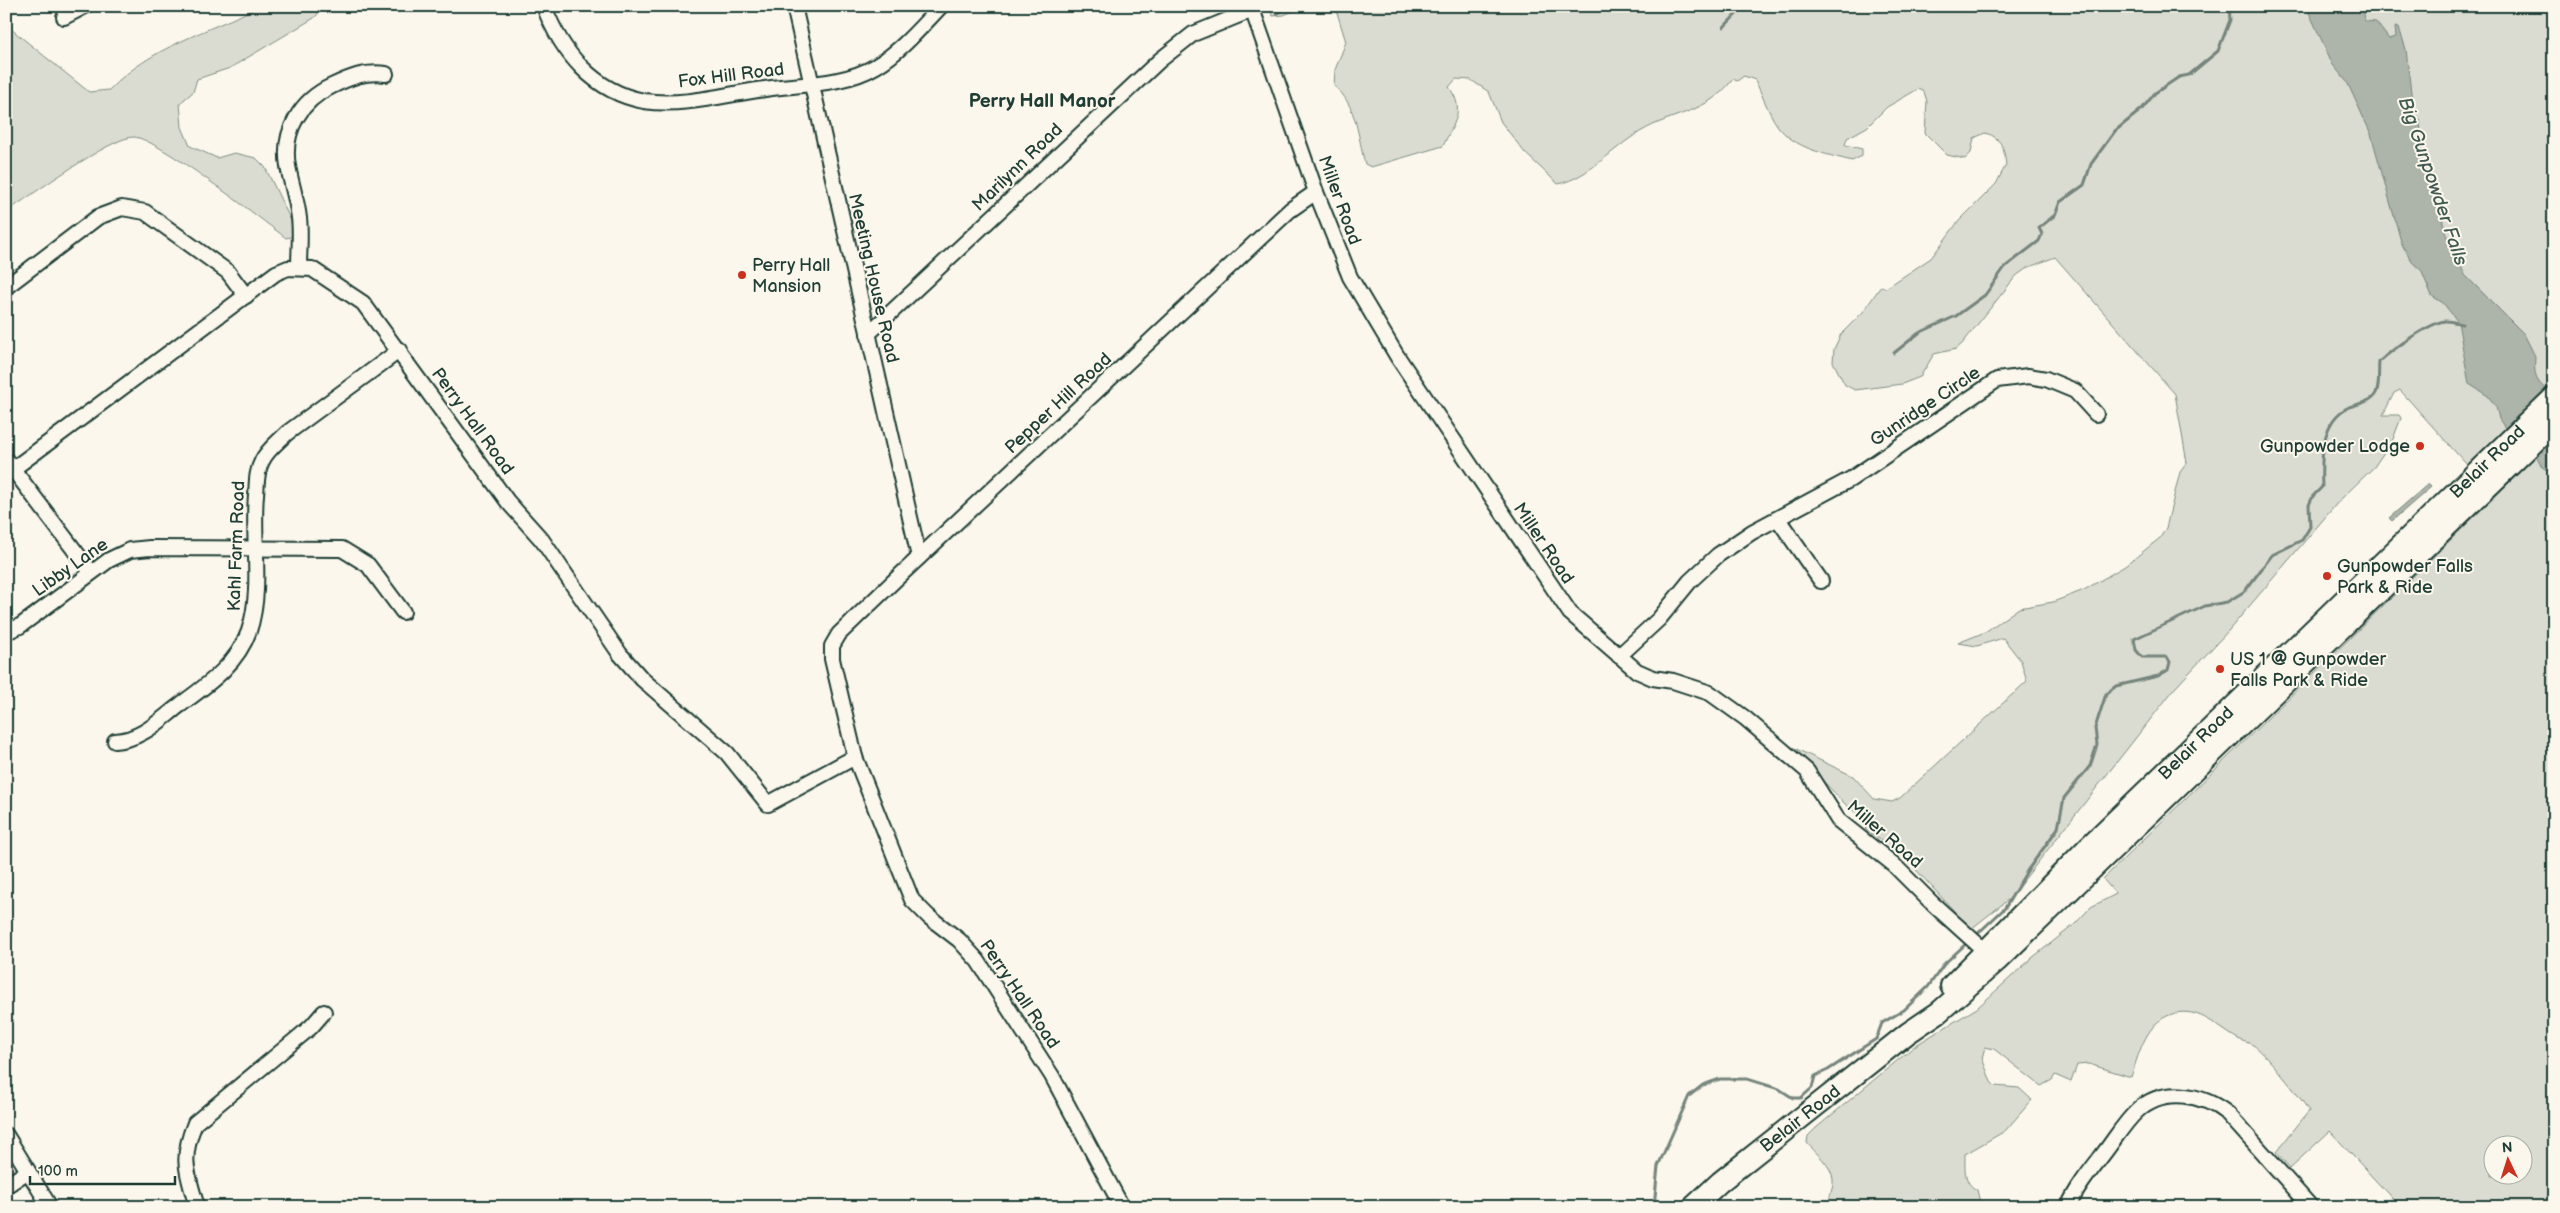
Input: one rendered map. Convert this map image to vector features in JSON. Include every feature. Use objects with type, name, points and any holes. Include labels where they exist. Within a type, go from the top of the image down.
[{"type":"highway","name":"Belair Road","points":[[2486,475],[2554,397]]},
{"type":"highway","name":"Belair Road","points":[[1692,1207],[1720,1182],[1908,1033],[1939,1012],[1981,947],[2486,475],[2554,423]]},
{"type":"street","points":[[64,17],[85,6]]},
{"type":"street","name":"Fox Hill Road","points":[[544,6],[567,53],[590,76],[607,87],[632,98],[645,101],[679,101],[811,84],[856,74],[875,66],[889,57],[941,6]]},
{"type":"street","name":"Meeting House Road","points":[[794,6],[919,557]]},
{"type":"street","name":"Miller Road","points":[[1252,8],[1316,192],[1350,277],[1397,356],[1570,613],[1637,671],[1653,678],[1697,688],[1722,700],[1807,771],[1838,820],[1893,864],[1981,947]]},
{"type":"street","name":"Marilynn Road","points":[[868,334],[1165,55],[1193,34],[1252,8]]},
{"type":"street","points":[[91,572],[9,464],[276,273],[288,268],[299,267],[299,219],[286,152],[290,131],[296,117],[311,98],[323,90],[359,74],[372,72],[386,74]]},
{"type":"street","name":"Pepper Hill Road","points":[[832,646],[839,634],[919,557],[1290,210],[1316,192]]},
{"type":"street","points":[[6,287],[98,217],[116,210],[128,208],[145,212],[228,272],[246,296]]},
{"type":"street","name":"Perry Hall Road","points":[[299,267],[312,270],[363,302],[400,350],[508,502],[542,540],[620,654],[642,679],[727,753],[768,804],[855,757]]},
{"type":"street","name":"Kahl Farm Road","points":[[115,741],[127,741],[141,734],[206,686],[231,662],[248,632],[253,614],[257,473],[267,453],[287,433],[400,350]]},
{"type":"street","name":"Gunridge Circle","points":[[1619,656],[1659,618],[1690,581],[1718,555],[1752,532],[1851,479],[1997,380],[2028,376],[2046,379],[2075,391],[2096,414]]},
{"type":"street","points":[[1778,519],[1821,581]]},
{"type":"street","name":"Libby Lane","points":[[6,632],[20,626],[109,560],[130,550],[330,548],[351,553],[368,565],[403,612]]},
{"type":"street","name":"Perry Hall Road","points":[[832,646],[834,672],[855,757],[912,900],[929,917],[959,940],[978,961],[1052,1076],[1122,1207]]},
{"type":"street","points":[[197,1207],[185,1162],[186,1144],[195,1124],[311,1026],[324,1012]]},
{"type":"street","points":[[2068,1207],[2084,1179],[2126,1123],[2139,1110],[2150,1102],[2183,1095],[2216,1104],[2228,1114],[2311,1207]]},
{"type":"street","points":[[6,1134],[50,1207]]},
{"type":"street","points":[[6,1186],[28,1171]]},
{"type":"shaded area","points":[[260,6],[314,6],[318,14],[230,68],[197,79],[193,92],[180,103],[182,127],[190,146],[217,158],[234,153],[256,158],[265,167],[295,229],[295,236],[286,238],[186,164],[146,141],[134,137],[123,139],[90,156],[6,212],[6,25],[89,92],[109,90],[125,75],[161,51]]},
{"type":"shaded area","points":[[1278,6],[1305,6],[1284,15],[1273,16],[1271,13]]},
{"type":"shaded area","points":[[1335,6],[2554,6],[2554,381],[2467,465],[2400,390],[2394,393],[2383,415],[2399,415],[2401,418],[2393,439],[2374,467],[2339,501],[2229,630],[2175,688],[2009,899],[1971,929],[1905,858],[1865,829],[1870,824],[1845,804],[1790,746],[1853,776],[1874,799],[1892,802],[1900,798],[2027,681],[2021,661],[2003,638],[1977,646],[1958,643],[1985,632],[2019,608],[2053,602],[2084,590],[2125,566],[2160,538],[2166,528],[2180,472],[2187,463],[2175,394],[2055,257],[2027,268],[2016,276],[1962,344],[1956,349],[1934,354],[1920,377],[1902,384],[1855,390],[1845,385],[1833,362],[1834,349],[1841,334],[1863,312],[1881,286],[1886,288],[1931,258],[1958,222],[1996,184],[2006,165],[2001,144],[1995,137],[1985,133],[1974,138],[1971,153],[1965,159],[1947,155],[1925,133],[1927,101],[1924,92],[1918,89],[1887,107],[1867,127],[1847,138],[1845,145],[1862,149],[1862,156],[1852,161],[1821,153],[1792,140],[1777,125],[1755,80],[1744,76],[1737,81],[1733,79],[1723,91],[1701,106],[1652,125],[1630,139],[1591,169],[1558,184],[1525,153],[1501,122],[1489,92],[1471,80],[1456,79],[1449,87],[1457,103],[1456,116],[1443,146],[1371,167],[1365,164],[1356,122],[1348,102],[1334,86],[1335,70],[1346,42]]},
{"type":"shaded area","points":[[2306,6],[2363,6],[2365,21],[2376,22],[2389,39],[2396,37],[2395,27],[2399,28],[2406,49],[2413,110],[2420,120],[2422,159],[2446,234],[2465,275],[2524,334],[2535,356],[2537,379],[2554,396],[2554,475],[2542,467],[2537,457],[2505,428],[2499,419],[2496,407],[2488,396],[2469,384],[2458,322],[2443,303],[2432,296],[2421,270],[2414,264],[2402,245],[2371,134],[2347,82],[2333,65]]},
{"type":"shaded area","points":[[2554,439],[2554,1207],[2400,1207],[2330,1131],[2290,1168],[2276,1152],[2309,1111],[2258,1049],[2205,1018],[2187,1012],[2167,1016],[2153,1027],[2143,1042],[2131,1077],[2089,1064],[2077,1065],[2071,1082],[2055,1075],[2052,1080],[2041,1086],[1994,1049],[1985,1047],[1982,1058],[1991,1082],[1995,1086],[2019,1088],[2032,1100],[2005,1131],[1965,1154],[1967,1179],[1972,1187],[1977,1190],[1981,1207],[1829,1207],[1833,1182],[1832,1174],[1823,1160],[1807,1143],[1808,1136],[1916,1045],[1977,1008],[2032,958],[2074,925],[2091,907],[2116,894],[2103,879]]},
{"type":"shaded area","points":[[2428,484],[2431,487],[2392,521],[2389,518]]},
{"type":"waterway","points":[[1277,14],[1287,6]]},
{"type":"waterway","points":[[1724,27],[1744,6]]},
{"type":"waterway","points":[[1894,353],[1919,333],[1956,316],[1985,295],[2005,267],[2039,241],[2042,234],[2039,228],[2055,215],[2060,202],[2084,185],[2091,164],[2115,131],[2142,109],[2155,93],[2179,77],[2189,75],[2218,51],[2230,20],[2229,6]]},
{"type":"waterway","points":[[1974,937],[2005,908],[2027,871],[2058,828],[2064,798],[2090,766],[2097,745],[2095,728],[2106,694],[2116,686],[2158,676],[2168,670],[2170,662],[2167,657],[2142,657],[2136,650],[2134,639],[2205,606],[2227,602],[2245,591],[2272,555],[2302,540],[2310,527],[2309,505],[2313,496],[2322,487],[2322,454],[2327,431],[2332,421],[2339,413],[2349,407],[2371,399],[2374,396],[2378,386],[2379,362],[2392,351],[2411,337],[2440,322],[2448,321],[2462,324]]},
{"type":"waterway","points":[[1654,1207],[1658,1166],[1689,1096],[1703,1085],[1720,1079],[1747,1079],[1779,1089],[1793,1098],[1801,1098],[1812,1088],[1815,1076],[1828,1070],[1876,1039],[1882,1023],[1904,1010],[1928,987],[1945,963],[1969,941]]},
{"type":"place","name":"Perry Hall Mansion","points":[[742,275]]},
{"type":"place","name":"Gunpowder Lodge","points":[[2420,446]]},
{"type":"place","name":"Gunpowder Falls Park & Ride","points":[[2327,576]]},
{"type":"place","name":"US 1 @ Gunpowder Falls Park & Ride","points":[[2220,669]]},
{"type":"district","name":"Perry Hall Manor","points":[[1042,100]]},
{"type":"water label","name":"Big Gunpowder Falls","points":[[2434,181]]}]
